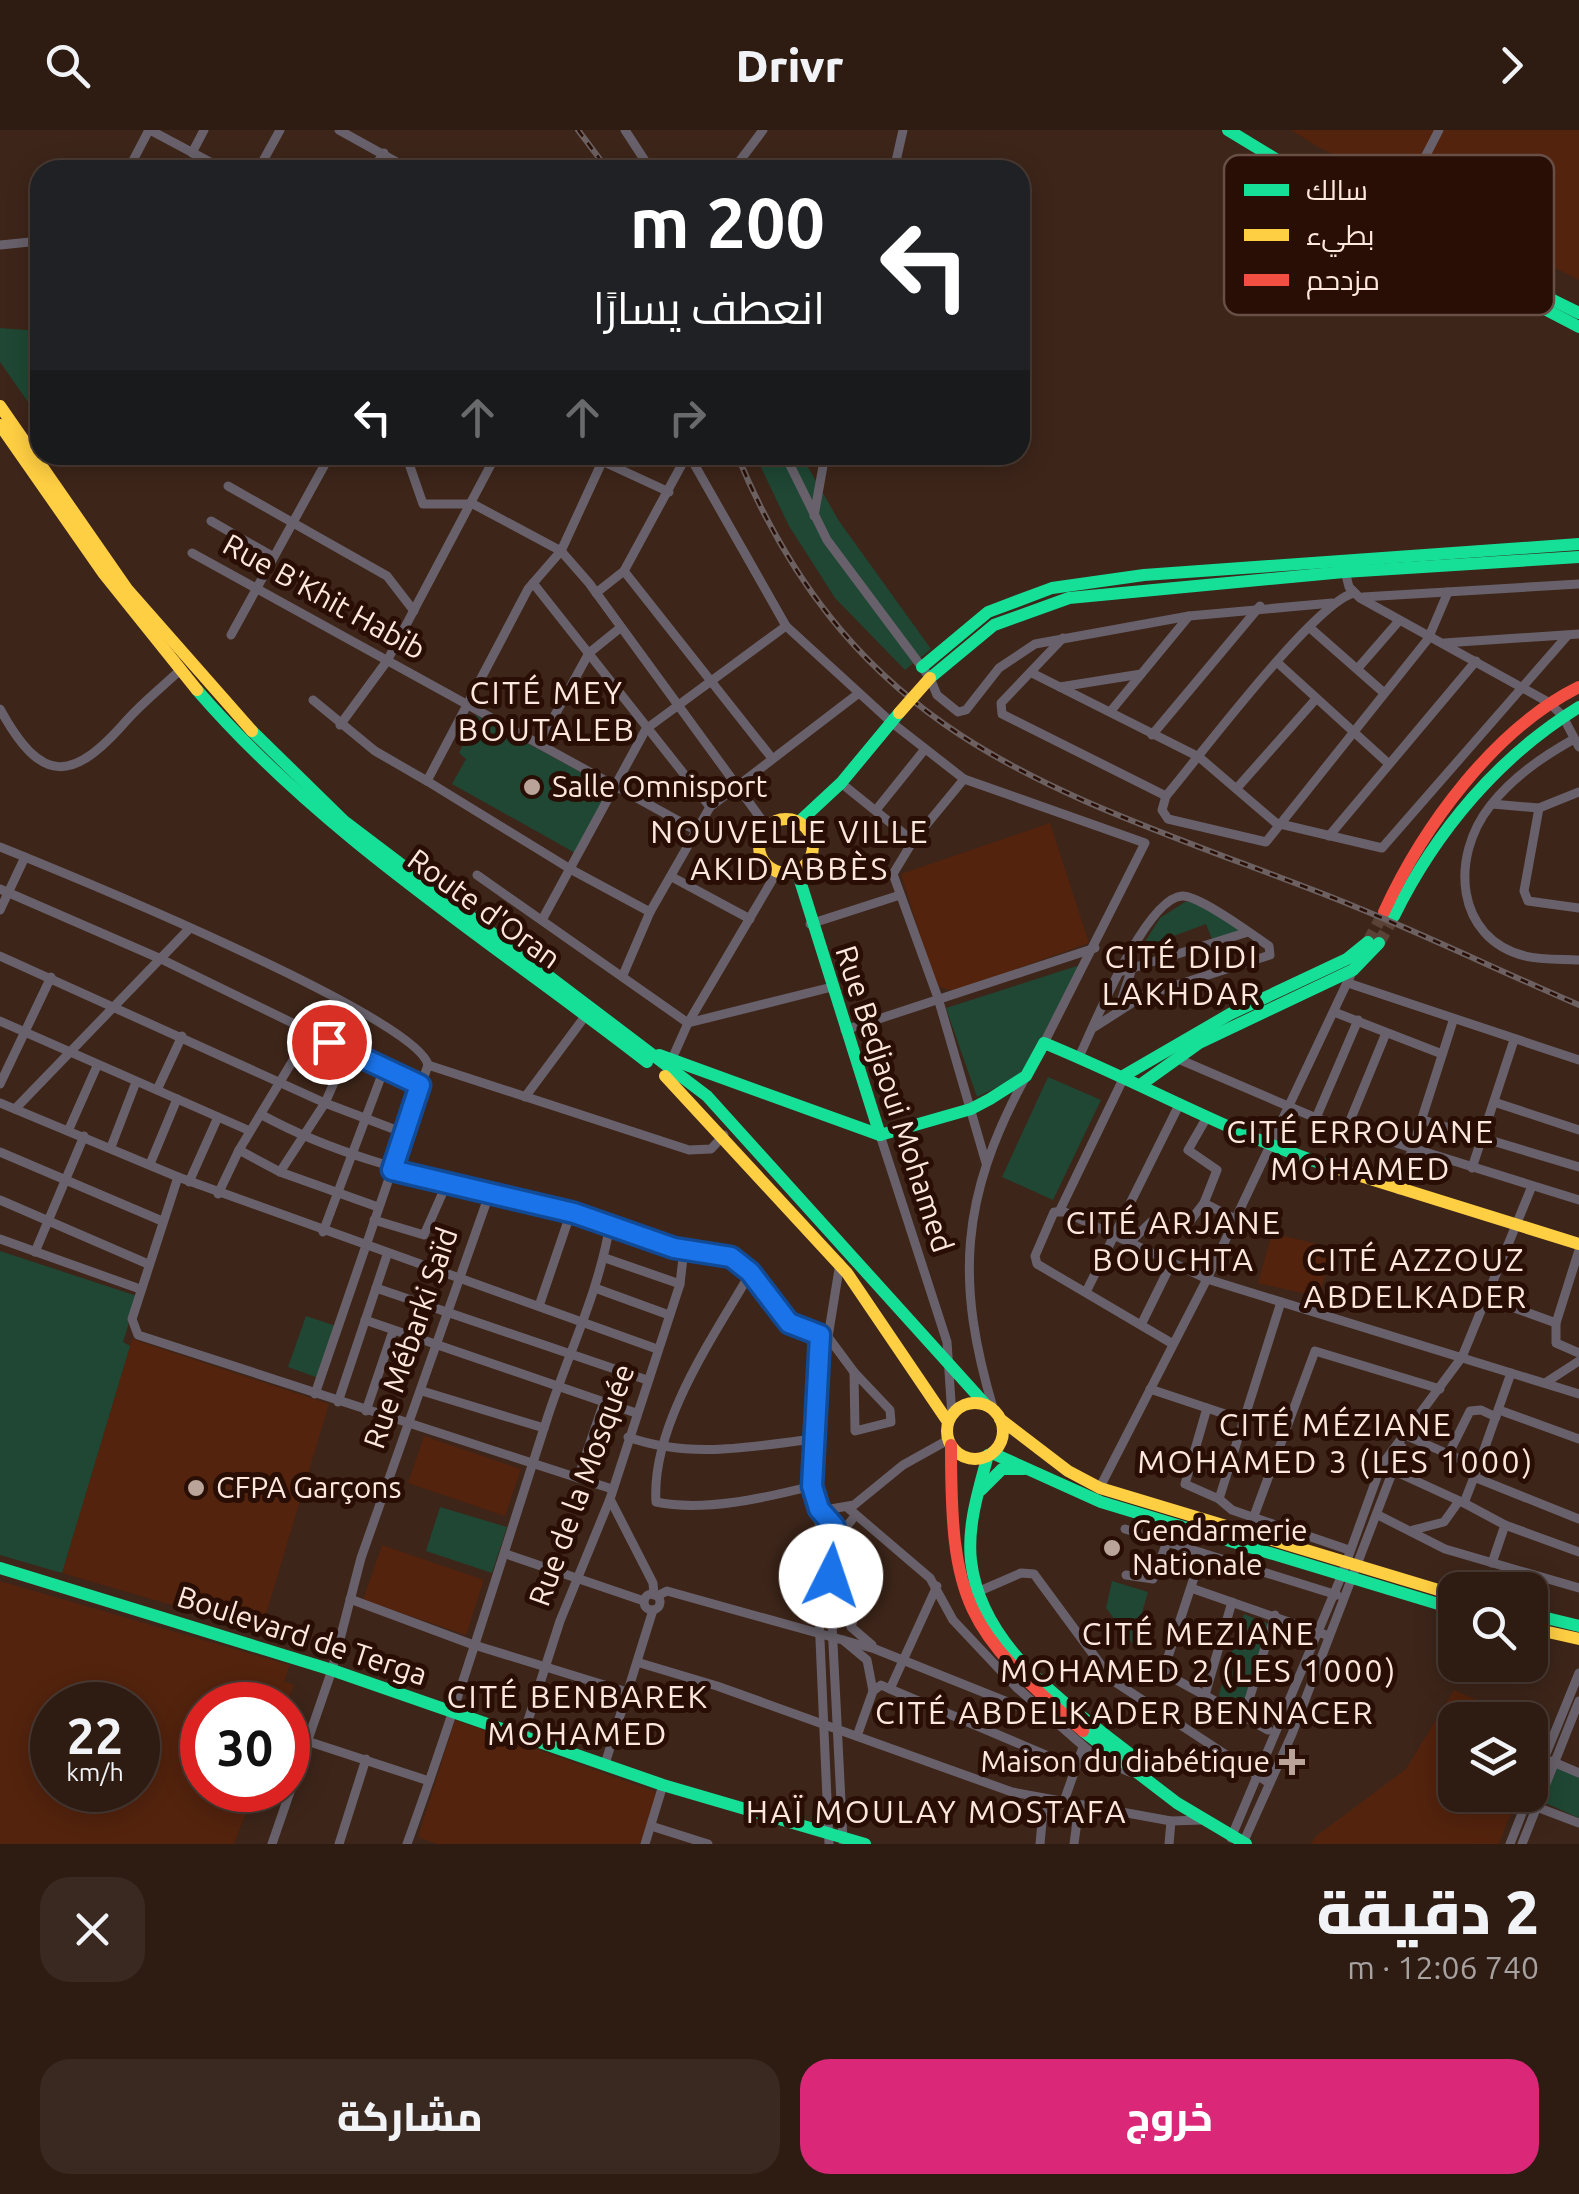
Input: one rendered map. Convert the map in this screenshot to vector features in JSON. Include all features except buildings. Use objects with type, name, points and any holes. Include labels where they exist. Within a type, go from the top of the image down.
[{"type":"main road","points":[[1228,130],[1269,155]]},
{"type":"main road","points":[[1252,130],[1292,155]]},
{"type":"main road","points":[[1554,301],[1579,314]]},
{"type":"main road","points":[[1554,314],[1579,327]]},
{"type":"main road","name":"Route d'Oran","points":[[0,406],[30,448]]},
{"type":"main road","name":"Route d'Oran","points":[[0,425],[109,586],[178,672],[302,799],[361,849],[679,1087],[840,1264],[950,1419]]},
{"type":"main road","name":"Route d'Oran","points":[[42,465],[158,628],[316,796],[402,866],[652,1052],[747,1136],[993,1412],[1096,1493]]},
{"type":"main road","points":[[799,822],[840,784],[895,718],[926,672],[1036,599],[1579,544]]},
{"type":"main road","points":[[1344,566],[1579,557]]},
{"type":"main road","points":[[1579,688],[1548,702],[1500,748],[1404,873],[1389,914],[1486,786],[1532,736],[1579,707]]},
{"type":"main road","points":[[784,819],[799,822],[813,842],[809,861],[797,871],[777,872],[760,854],[760,841],[767,827],[784,819]]},
{"type":"main road","name":"Rue Bedjaoui Mohamed","points":[[797,871],[810,924],[880,1135]]},
{"type":"main road","points":[[1125,1075],[1173,1053],[1266,1008],[1350,976],[1374,942],[1328,969],[1230,1014],[1173,1053],[1143,1084]]},
{"type":"main road","points":[[652,1052],[880,1135],[971,1109],[1026,1076],[1044,1043],[1125,1075],[1270,1147],[1519,1224],[1579,1247]]},
{"type":"main road","points":[[1204,1817],[1042,1680],[1004,1641],[969,1595],[973,1502],[990,1454],[1002,1434],[993,1412],[969,1404],[950,1419],[949,1442],[969,1595],[985,1634],[1022,1676],[1137,1772],[1204,1817],[1240,1838],[1261,1844]]},
{"type":"main road","points":[[949,1442],[967,1458],[990,1454],[1096,1493],[1438,1591]]},
{"type":"main road","points":[[973,1502],[996,1472],[1029,1470]]},
{"type":"main road","points":[[1349,1567],[1438,1602]]},
{"type":"main road","name":"Boulevard de Terga","points":[[0,1568],[332,1670],[826,1839],[865,1844]]},
{"type":"main road","points":[[1548,1618],[1579,1626]]},
{"type":"main road","points":[[1548,1632],[1579,1639]]},
{"type":"street","points":[[133,160],[149,130],[206,160]]},
{"type":"street","points":[[192,153],[204,130]]},
{"type":"street","points":[[264,160],[280,130]]},
{"type":"street","points":[[339,130],[394,160]]},
{"type":"street","points":[[625,130],[644,160]]},
{"type":"street","points":[[740,160],[762,130]]},
{"type":"street","points":[[896,160],[904,130]]},
{"type":"street","points":[[1426,155],[1439,130]]},
{"type":"street","points":[[380,160],[384,154]]},
{"type":"street","points":[[0,245],[30,243]]},
{"type":"street","points":[[231,635],[325,465]]},
{"type":"street","points":[[409,465],[422,504],[473,504],[561,552],[596,593],[767,827]]},
{"type":"street","points":[[340,725],[388,661],[473,504],[488,465]]},
{"type":"street","points":[[428,781],[533,582],[561,552],[601,465]]},
{"type":"street","points":[[609,465],[669,492]]},
{"type":"street","points":[[596,593],[624,571],[683,465]]},
{"type":"street","points":[[694,465],[786,626],[859,693],[895,718],[925,749],[964,779],[1145,843],[1044,1043]]},
{"type":"street","points":[[789,465],[814,517],[926,672],[937,695],[953,710],[963,712],[1012,657],[1035,644],[1065,636],[1260,606],[1332,603],[1357,596],[1579,584]]},
{"type":"street","points":[[814,517],[823,465]]},
{"type":"street","points":[[228,486],[387,576],[414,611]]},
{"type":"street","points":[[210,521],[272,556]]},
{"type":"street","name":"Rue B'Khit Habib","points":[[192,553],[695,830]]},
{"type":"street","points":[[1344,566],[1357,596],[1428,639],[1522,683],[1562,716],[1576,743],[1538,759],[1492,804],[1470,846],[1465,897],[1477,928],[1522,955],[1579,960]]},
{"type":"street","points":[[624,571],[771,758]]},
{"type":"street","points":[[533,582],[710,807]]},
{"type":"street","points":[[1332,603],[1166,796],[1163,814],[1178,822],[1262,843],[1428,639],[1448,592]]},
{"type":"street","points":[[1152,735],[1260,606]]},
{"type":"street","points":[[1110,712],[1189,616]]},
{"type":"street","points":[[1358,668],[1398,622]]},
{"type":"street","points":[[542,920],[618,787],[646,729],[786,626]]},
{"type":"street","points":[[1309,627],[1383,692]]},
{"type":"street","points":[[539,744],[588,653],[620,628]]},
{"type":"street","points":[[1441,644],[1579,634]]},
{"type":"street","points":[[1065,636],[1001,703],[1002,714],[1166,796]]},
{"type":"street","points":[[1032,673],[1199,757],[1276,823],[1385,847],[1522,683],[1567,636]]},
{"type":"street","points":[[1328,836],[1476,661]]},
{"type":"street","points":[[1279,664],[1388,764]]},
{"type":"street","points":[[0,710],[31,754],[55,766],[82,764],[178,672]]},
{"type":"street","points":[[1059,688],[1141,674]]},
{"type":"street","points":[[623,976],[650,912],[710,807],[859,693]]},
{"type":"street","points":[[313,700],[375,751],[572,870],[650,912]]},
{"type":"street","points":[[1237,788],[1314,700]]},
{"type":"street","points":[[876,810],[925,749]]},
{"type":"street","points":[[964,779],[894,870],[938,998],[986,1163]]},
{"type":"street","points":[[840,784],[913,841]]},
{"type":"street","points":[[1492,804],[1539,808],[1579,792]]},
{"type":"street","points":[[1539,808],[1524,898],[1579,908]]},
{"type":"street","points":[[0,847],[189,928],[388,1026],[424,1052],[428,1065],[315,1394]]},
{"type":"street","points":[[0,910],[4,890],[24,857]]},
{"type":"street","points":[[672,1060],[688,1024],[777,872]]},
{"type":"street","points":[[477,875],[688,1024]]},
{"type":"street","points":[[672,876],[750,919]]},
{"type":"street","points":[[4,890],[161,960],[420,1085]]},
{"type":"street","points":[[810,924],[900,895]]},
{"type":"street","points":[[1079,1056],[1092,1028],[1120,972],[1158,908],[1182,896],[1270,946],[1270,955],[1119,1008],[1092,1028]]},
{"type":"street","points":[[15,1109],[189,928]]},
{"type":"street","points":[[1120,972],[1248,932]]},
{"type":"street","points":[[846,1030],[1095,948]]},
{"type":"street","points":[[0,956],[282,1080],[324,1103],[404,1133]]},
{"type":"street","points":[[1119,1008],[1134,965]]},
{"type":"street","points":[[0,1084],[51,976]]},
{"type":"street","points":[[1096,1493],[1207,1279],[1350,976],[1453,1022],[1579,1060]]},
{"type":"street","points":[[688,1024],[832,987]]},
{"type":"street","points":[[1334,1012],[1442,1054]]},
{"type":"street","points":[[525,1097],[586,1016]]},
{"type":"street","points":[[1316,1118],[1358,1020]]},
{"type":"street","points":[[0,1021],[250,1131]]},
{"type":"street","points":[[1399,1190],[1453,1022]]},
{"type":"street","points":[[218,1194],[239,1150],[310,1032]]},
{"type":"street","points":[[1347,1128],[1386,1032]]},
{"type":"street","points":[[157,1090],[182,1036]]},
{"type":"street","points":[[1472,1168],[1514,1040]]},
{"type":"street","points":[[280,1172],[324,1103],[348,1051]]},
{"type":"street","points":[[1173,1053],[1316,1118],[1579,1200]]},
{"type":"street","points":[[428,1065],[688,1150],[712,1149],[724,1136]]},
{"type":"street","points":[[69,1129],[98,1066]]},
{"type":"street","points":[[323,1232],[384,1070]]},
{"type":"street","points":[[1060,1210],[1125,1075]]},
{"type":"street","points":[[993,1412],[970,1324],[967,1278],[972,1226],[986,1163],[1026,1076]]},
{"type":"street","points":[[111,1147],[136,1082]]},
{"type":"street","points":[[150,1164],[178,1099]]},
{"type":"street","points":[[1494,1102],[1579,1130]]},
{"type":"street","points":[[1086,1292],[1180,1103]]},
{"type":"street","points":[[0,1104],[69,1129],[218,1194],[657,1348]]},
{"type":"street","points":[[262,1115],[304,1138],[392,1170],[570,1212],[684,1249],[731,1257],[750,1272],[789,1323],[824,1336],[890,1410],[891,1422],[855,1430],[854,1372]]},
{"type":"street","points":[[1129,1243],[1151,1222],[1186,1225],[1204,1203],[1217,1170],[1188,1150],[1207,1117]]},
{"type":"street","points":[[190,1182],[218,1118]]},
{"type":"street","points":[[1423,1120],[1578,1162]]},
{"type":"street","name":"Rue Bedjaoui Mohamed","points":[[880,1135],[946,1342],[952,1369],[950,1419]]},
{"type":"street","points":[[35,1252],[84,1136]]},
{"type":"street","points":[[239,1150],[280,1172],[378,1207]]},
{"type":"street","points":[[0,1152],[162,1221]]},
{"type":"street","points":[[178,1177],[140,1290],[132,1326],[138,1335],[578,1478],[611,1494],[654,1583],[653,1610],[640,1663],[605,1764]]},
{"type":"street","points":[[374,1220],[424,1235],[447,1183]]},
{"type":"street","points":[[1240,1838],[1269,1783],[1344,1598],[1349,1567],[1381,1466],[1406,1438],[1462,1357],[1532,1186]]},
{"type":"street","name":"Rue Mébarki Saïd","points":[[310,1733],[332,1670],[350,1599],[490,1192]]},
{"type":"street","points":[[0,1200],[148,1264]]},
{"type":"street","points":[[1204,1203],[1235,1219]]},
{"type":"street","points":[[1173,1344],[1035,1260],[1054,1212],[1060,1210],[1207,1279],[1579,1394]]},
{"type":"street","points":[[539,1306],[570,1212]]},
{"type":"street","points":[[422,1844],[408,1842],[471,1644],[506,1554],[558,1384],[605,1258],[610,1224]]},
{"type":"street","points":[[0,1239],[140,1290]]},
{"type":"street","points":[[1545,1383],[1579,1357],[1556,1343],[1556,1323],[1579,1247]]},
{"type":"street","name":"Rue de la Mosquée","points":[[523,1736],[544,1668],[582,1578],[611,1494],[680,1284],[684,1249]]},
{"type":"street","points":[[338,1402],[387,1255]]},
{"type":"street","points":[[605,1258],[680,1284]]},
{"type":"street","points":[[826,1839],[826,1725],[816,1549],[822,1528],[812,1489],[813,1440],[824,1336],[840,1264]]},
{"type":"street","points":[[1140,1326],[1171,1264]]},
{"type":"street","points":[[750,1272],[660,1448],[656,1502],[691,1504],[812,1489]]},
{"type":"street","points":[[376,1288],[647,1380]]},
{"type":"street","points":[[595,1288],[669,1315]]},
{"type":"street","points":[[1487,1298],[1556,1323]]},
{"type":"street","points":[[1219,1499],[1282,1302]]},
{"type":"street","points":[[365,1320],[636,1413]]},
{"type":"street","points":[[366,1412],[393,1331]]},
{"type":"street","points":[[1254,1516],[1315,1351],[1440,1389]]},
{"type":"street","points":[[1413,1530],[1444,1522],[1462,1502],[1511,1373]]},
{"type":"street","points":[[1150,1389],[1243,1420]]},
{"type":"street","points":[[422,1391],[544,1428]]},
{"type":"street","points":[[578,1478],[604,1402]]},
{"type":"street","points":[[1207,1408],[1185,1484],[1349,1567]]},
{"type":"street","points":[[1448,1455],[1470,1411],[1498,1413],[1579,1439]]},
{"type":"street","points":[[628,1437],[660,1448],[700,1452],[813,1440]]},
{"type":"street","points":[[1406,1438],[1579,1519]]},
{"type":"street","points":[[1240,1838],[1256,1775],[1334,1593],[1378,1515],[1406,1438]]},
{"type":"street","points":[[843,1840],[838,1729],[840,1638],[828,1545],[834,1526],[847,1511],[903,1465],[949,1442]]},
{"type":"street","points":[[1381,1466],[1506,1525],[1579,1552]]},
{"type":"street","points":[[847,1511],[837,1538],[868,1570],[851,1627],[878,1650]]},
{"type":"street","points":[[818,1513],[847,1511],[937,1586],[966,1636],[1084,1747],[1111,1768],[1137,1772]]},
{"type":"street","points":[[818,1513],[834,1526]]},
{"type":"street","points":[[1378,1515],[1445,1550],[1579,1588]]},
{"type":"street","points":[[1492,1563],[1506,1525]]},
{"type":"street","points":[[822,1528],[834,1526]]},
{"type":"street","points":[[1125,1529],[1344,1598]]},
{"type":"street","points":[[1126,1575],[1153,1578],[1167,1542]]},
{"type":"street","points":[[1202,1553],[1168,1670],[1205,1696],[1268,1730]]},
{"type":"street","points":[[506,1554],[651,1597],[667,1592],[821,1632],[878,1650],[1055,1720]]},
{"type":"street","points":[[969,1595],[1021,1572],[1034,1574],[1112,1680],[1269,1783]]},
{"type":"street","points":[[890,1689],[905,1662],[916,1624],[937,1586]]},
{"type":"street","points":[[1191,1588],[1329,1636]]},
{"type":"street","points":[[350,1599],[471,1644],[627,1692]]},
{"type":"street","points":[[1205,1696],[1232,1602]]},
{"type":"street","points":[[1244,1716],[1275,1615]]},
{"type":"street","points":[[840,1638],[867,1660],[873,1691],[857,1736]]},
{"type":"street","points":[[640,1663],[1044,1800],[1172,1821],[1204,1817]]},
{"type":"street","points":[[1549,1761],[1579,1673]]},
{"type":"street","points":[[873,1691],[882,1686],[890,1689],[1074,1767]]},
{"type":"street","points":[[1549,1761],[1565,1737],[1579,1701]]},
{"type":"street","points":[[1565,1737],[1579,1740]]},
{"type":"street","points":[[310,1743],[430,1781]]},
{"type":"street","points":[[1063,1804],[1084,1747]]},
{"type":"street","points":[[339,1844],[366,1760]]},
{"type":"street","points":[[1549,1761],[1579,1773]]},
{"type":"street","points":[[645,1844],[663,1785]]},
{"type":"street","points":[[1040,1844],[1044,1800]]},
{"type":"street","points":[[1074,1844],[1079,1806]]},
{"type":"street","points":[[1548,1808],[1579,1823]]},
{"type":"street","name":"Rue Mébarki Saïd","points":[[272,1844],[283,1812]]},
{"type":"street","points":[[1510,1844],[1525,1812]]},
{"type":"street","points":[[1522,1844],[1528,1812]]},
{"type":"street","points":[[1169,1844],[1172,1821]]},
{"type":"street","points":[[651,1826],[708,1844]]},
{"type":"shaded area","points":[[1291,130],[1579,130],[1579,280],[1554,267],[1554,155],[1334,155]]},
{"type":"shaded area","points":[[1050,823],[1089,943],[954,991],[936,986],[901,874]]},
{"type":"shaded area","points":[[1272,1233],[1325,1246],[1321,1258],[1330,1259],[1320,1293],[1311,1289],[1310,1295],[1258,1283]]},
{"type":"shaded area","name":"CFPA Garçons","points":[[132,1339],[329,1404],[261,1631],[62,1573]]},
{"type":"shaded area","points":[[424,1436],[521,1469],[505,1516],[408,1483]]},
{"type":"shaded area","points":[[382,1545],[484,1580],[466,1635],[363,1600]]},
{"type":"shaded area","points":[[0,1581],[290,1665],[286,1682],[180,1682],[180,1812],[246,1812],[234,1844],[0,1844]]},
{"type":"shaded area","points":[[1454,1690],[1482,1702],[1447,1702]]},
{"type":"shaded area","points":[[1438,1716],[1438,1812],[1511,1812],[1499,1844],[1311,1844],[1315,1837],[1406,1769]]},
{"type":"shaded area","points":[[455,1720],[657,1792],[640,1844],[437,1844],[418,1837]]},
{"type":"green space","points":[[0,328],[30,330],[30,405],[0,362]]},
{"type":"green space","points":[[760,465],[807,465],[839,521],[931,649],[905,670],[835,598],[789,526]]},
{"type":"green space","name":"Salle Omnisport","points":[[476,715],[613,790],[577,854],[452,784],[466,759],[459,753]]},
{"type":"green space","points":[[1185,902],[1194,902],[1244,930],[1212,939],[1206,924],[1141,948],[1160,918]]},
{"type":"green space","points":[[1080,965],[1022,1075],[977,1097],[946,1008]]},
{"type":"green space","points":[[1048,1077],[1101,1100],[1053,1200],[1002,1177]]},
{"type":"green space","points":[[0,1251],[137,1296],[123,1342],[130,1346],[62,1573],[0,1555]]},
{"type":"green space","points":[[306,1316],[342,1328],[324,1380],[288,1367]]},
{"type":"green space","points":[[440,1507],[507,1527],[492,1573],[426,1551]]},
{"type":"green space","points":[[1112,1581],[1148,1592],[1133,1644],[1106,1608]]},
{"type":"green space","points":[[1244,1614],[1271,1625],[1245,1708],[1241,1710],[1220,1699],[1219,1694]]},
{"type":"green space","points":[[1556,1766],[1579,1776],[1579,1818],[1548,1804],[1548,1788]]},
{"type":"tunnel","points":[[1368,942],[1384,912]]},
{"type":"tunnel","points":[[1379,943],[1394,916]]},
{"type":"railway","points":[[578,130],[600,160]]},
{"type":"railway","points":[[742,465],[784,550],[838,626],[898,688],[965,738],[1038,779],[1119,815],[1370,913],[1579,1005]]},
{"type":"traffic: fast","points":[[1228,130],[1269,155]]},
{"type":"traffic: fast","points":[[1554,301],[1579,313]]},
{"type":"traffic: fast","points":[[1554,314],[1579,327]]},
{"type":"traffic: fast","points":[[922,667],[988,612],[1052,588],[1144,575],[1579,544]]},
{"type":"traffic: fast","points":[[930,678],[994,625],[1069,598],[1344,572],[1579,557]]},
{"type":"traffic: fast","points":[[197,690],[247,744],[355,842],[647,1062]]},
{"type":"traffic: fast","points":[[1394,916],[1429,855],[1472,798],[1522,749],[1579,707]]},
{"type":"traffic: fast","points":[[799,822],[841,783],[899,713]]},
{"type":"traffic: fast","points":[[252,731],[344,821],[707,1096],[986,1405]]},
{"type":"traffic: fast","points":[[797,871],[880,1135]]},
{"type":"traffic: fast","points":[[1125,1075],[1230,1014],[1347,959],[1368,942]]},
{"type":"traffic: fast","points":[[1143,1083],[1199,1043],[1353,970],[1379,943]]},
{"type":"traffic: fast","points":[[659,1055],[880,1135],[971,1109],[990,1099],[1026,1076],[1044,1043],[1261,1141],[1335,1168]]},
{"type":"traffic: fast","points":[[992,1453],[1101,1502],[1438,1604]]},
{"type":"traffic: fast","points":[[988,1455],[970,1548],[979,1594],[993,1624],[1034,1676],[1139,1761]]},
{"type":"traffic: fast","points":[[981,1490],[1002,1469],[1024,1469]]},
{"type":"traffic: fast","points":[[0,1568],[332,1670],[663,1785],[865,1844]]},
{"type":"traffic: fast","points":[[1548,1618],[1579,1626]]},
{"type":"traffic: fast","points":[[1083,1731],[1177,1803],[1246,1844]]},
{"type":"traffic: slow","points":[[0,406],[30,449]]},
{"type":"traffic: slow","points":[[0,425],[104,574],[197,690]]},
{"type":"traffic: slow","points":[[41,465],[127,589],[252,731]]},
{"type":"traffic: slow","points":[[899,713],[930,678]]},
{"type":"traffic: slow","points":[[786,819],[805,827],[813,846],[805,865],[786,873],[767,865],[759,846],[767,827],[786,819]]},
{"type":"traffic: slow","points":[[665,1076],[847,1273],[948,1422]]},
{"type":"traffic: slow","points":[[1335,1168],[1579,1244]]},
{"type":"traffic: slow","points":[[975,1403],[995,1411],[1003,1431],[995,1451],[975,1459],[955,1451],[947,1431],[955,1411],[975,1403]]},
{"type":"traffic: slow","points":[[1000,1419],[1068,1471],[1100,1488],[1438,1590]]},
{"type":"traffic: slow","points":[[1548,1632],[1579,1639]]},
{"type":"traffic: jam","points":[[1384,912],[1419,847],[1464,783],[1518,728],[1579,687]]},
{"type":"traffic: jam","points":[[951,1445],[955,1542],[961,1578],[972,1609],[1012,1665],[1083,1731]]},
{"type":"place","name":"Salle Omnisport","points":[[532,787]]},
{"type":"place","name":"CFPA Garçons","points":[[196,1488]]},
{"type":"place","name":"Gendarmerie Nationale","points":[[1112,1548]]},
{"type":"place","name":"Maison du diabétique","points":[[1292,1762]]},
{"type":"district","name":"CITÉ MEY BOUTALEB","points":[[547,712]]},
{"type":"district","name":"NOUVELLE VILLE AKID ABBÈS","points":[[790,850]]},
{"type":"district","name":"CITÉ DIDI LAKHDAR","points":[[1182,976]]},
{"type":"district","name":"CITÉ ERROUANE MOHAMED","points":[[1361,1150]]},
{"type":"district","name":"CITÉ ARJANE BOUCHTA","points":[[1174,1242]]},
{"type":"district","name":"CITÉ AZZOUZ ABDELKADER","points":[[1416,1278]]},
{"type":"district","name":"CITÉ MÉZIANE MOHAMED 3 (LES 1000)","points":[[1336,1444]]},
{"type":"district","name":"CITÉ MEZIANE MOHAMED 2 (LES 1000)","points":[[1199,1652]]},
{"type":"district","name":"CITÉ ABDELKADER BENNACER","points":[[1125,1713]]},
{"type":"district","name":"CITÉ BENBAREK MOHAMED","points":[[578,1716]]},
{"type":"district","name":"HAÏ MOULAY MOSTAFA","points":[[937,1812]]},
{"type":"route","points":[[329,1042],[420,1085],[392,1170],[574,1213],[674,1248],[731,1257],[750,1272],[789,1323],[820,1335],[811,1471],[819,1509],[834,1526],[828,1545],[831,1576]]}]
